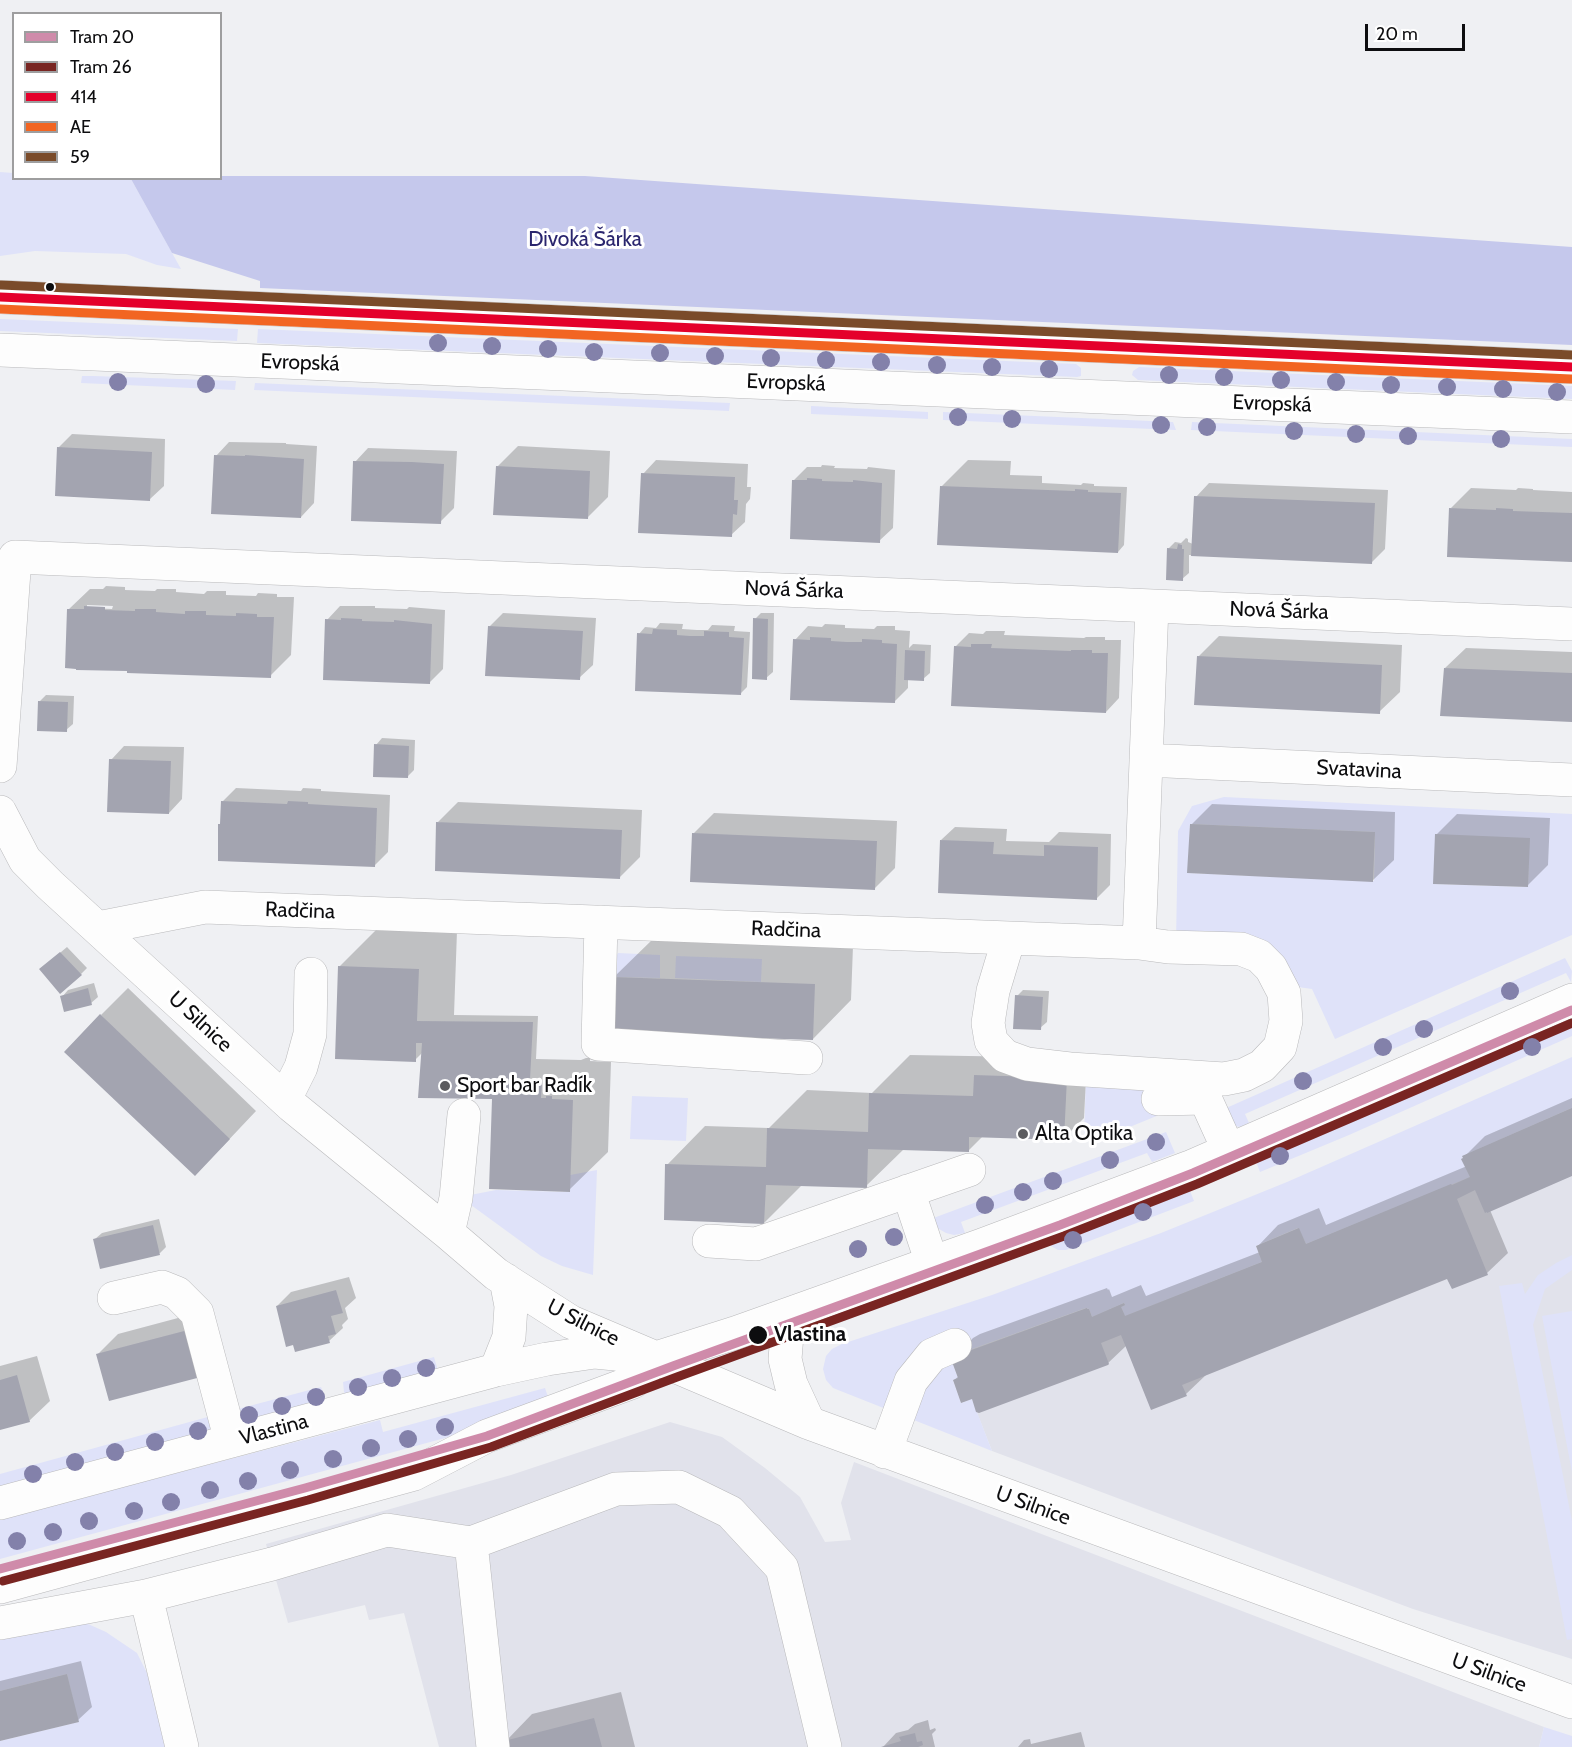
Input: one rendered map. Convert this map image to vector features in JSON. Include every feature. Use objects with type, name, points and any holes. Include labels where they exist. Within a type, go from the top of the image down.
[{"type":"street","points":[[0,297],[1572,367]]},
{"type":"street","name":"Evropská","points":[[0,350],[1572,417]]},
{"type":"street","name":"Nová Šárka","points":[[0,766],[15,557],[1572,624]]},
{"type":"street","points":[[1139,943],[1152,606]]},
{"type":"street","name":"Svatavina","points":[[1146,760],[1572,780]]},
{"type":"street","name":"U Silnice","points":[[0,812],[25,860],[285,1100],[496,1274],[572,1322],[809,1423],[885,1452],[1572,1702]]},
{"type":"street","name":"Radčina","points":[[98,928],[205,907],[1139,943],[1241,949],[1259,956],[1271,968],[1284,993],[1286,1021],[1280,1047],[1262,1066],[1244,1076],[1224,1079],[1070,1069],[1027,1064],[1005,1056],[992,1041],[988,1023],[993,991],[1009,938]]},
{"type":"street","points":[[601,922],[598,1044],[806,1058]]},
{"type":"street","points":[[285,1100],[301,1067],[310,1034],[311,974]]},
{"type":"street","name":"Vlastina","points":[[0,1503],[496,1370],[595,1352],[656,1358],[982,1245],[1229,1151],[1572,1000]]},
{"type":"street","points":[[1158,1099],[1205,1098],[1229,1151]]},
{"type":"street","points":[[448,1233],[456,1198],[464,1115]]},
{"type":"street","points":[[709,1241],[756,1244],[969,1170]]},
{"type":"street","points":[[908,1191],[932,1263]]},
{"type":"street","points":[[496,1370],[509,1337],[511,1306],[506,1280]]},
{"type":"street","points":[[114,1298],[162,1287],[177,1293],[196,1313],[231,1441]]},
{"type":"street","points":[[797,1311],[787,1335],[785,1359],[791,1384],[809,1423]]},
{"type":"street","points":[[885,1452],[911,1382],[932,1355],[955,1344]]},
{"type":"street","name":"Vlastina","points":[[0,1587],[414,1474],[487,1436],[633,1382],[656,1358]]},
{"type":"street","points":[[0,1623],[146,1596],[272,1564],[387,1530],[471,1543],[616,1489],[679,1487],[730,1512],[782,1568],[825,1747]]},
{"type":"street","points":[[471,1543],[493,1747]]},
{"type":"street","points":[[146,1596],[182,1747]]},
{"type":"shaded area","points":[[0,172],[12,173],[12,180],[132,180],[181,269],[157,265],[126,254],[35,251],[0,256]]},
{"type":"shaded area","points":[[0,319],[238,329],[237,341],[0,331]]},
{"type":"shaded area","points":[[258,329],[1076,364],[1081,368],[1081,376],[257,343]]},
{"type":"shaded area","points":[[1139,367],[1572,386],[1572,399],[1138,380],[1132,375],[1133,371]]},
{"type":"shaded area","points":[[82,376],[236,381],[235,390],[81,383]]},
{"type":"shaded area","points":[[255,383],[730,403],[729,411],[254,390]]},
{"type":"shaded area","points":[[811,406],[928,412],[928,419],[811,414]]},
{"type":"shaded area","points":[[943,412],[1173,422],[1176,430],[943,420]]},
{"type":"shaded area","points":[[1192,422],[1572,439],[1572,447],[1191,430]]},
{"type":"shaded area","points":[[1224,797],[1572,814],[1572,935],[1335,1039],[1312,989],[1291,986],[1176,941],[1178,831],[1192,806]],"holes":[[[1190,824],[1375,832],[1374,881],[1188,873]],[[1529,838],[1528,887],[1434,884]]]},
{"type":"shaded area","points":[[618,953],[660,955],[660,978],[613,977],[607,979]]},
{"type":"shaded area","points":[[676,956],[762,959],[761,982],[675,978]]},
{"type":"shaded area","points":[[1565,958],[1572,971],[1571,982],[1566,973],[1245,1114],[1249,1123],[1240,1127],[1232,1125],[1224,1109]]},
{"type":"shaded area","points":[[1572,1022],[1572,1036],[1260,1172],[1255,1159]]},
{"type":"shaded area","points":[[1572,1057],[1572,1108],[1463,1156],[1462,1159],[1470,1177],[1306,1244],[1298,1228],[1256,1246],[1262,1262],[1125,1316],[1121,1307],[1125,1305],[1124,1303],[1092,1317],[1089,1309],[1086,1308],[958,1354],[951,1359],[958,1378],[953,1380],[961,1403],[972,1399],[992,1451],[833,1388],[826,1380],[823,1369],[826,1356],[832,1349],[842,1344],[992,1295],[1161,1233],[1287,1182]]},
{"type":"shaded area","points":[[1086,1078],[1167,1085],[1159,1115],[1093,1142],[1088,1141],[1084,1136]]},
{"type":"shaded area","points":[[632,1096],[688,1098],[686,1141],[630,1139]]},
{"type":"shaded area","points":[[1572,1108],[1572,1659],[1413,1609],[992,1451],[972,1400],[961,1403],[953,1380],[958,1378],[951,1359],[958,1354],[1087,1308],[1091,1316],[1124,1303],[1125,1305],[1194,1288],[1262,1262],[1256,1246],[1299,1228],[1305,1244],[1451,1184],[1462,1156]]},
{"type":"shaded area","points":[[1166,1132],[1175,1153],[1152,1162],[1147,1153],[961,1222],[965,1233],[954,1235],[946,1233],[928,1220]]},
{"type":"shaded area","points":[[597,1170],[593,1275],[562,1266],[541,1256],[460,1197],[496,1190],[569,1192],[570,1175]]},
{"type":"shaded area","points":[[1188,1186],[1194,1201],[1066,1250],[1058,1250],[1047,1241]]},
{"type":"shaded area","points":[[1572,1255],[1572,1270],[1545,1289],[1533,1325],[1572,1521],[1572,1639],[1567,1640],[1499,1286],[1522,1283],[1525,1294],[1538,1275]]},
{"type":"shaded area","points":[[1572,1311],[1572,1472],[1542,1316]]},
{"type":"shaded area","points":[[434,1357],[439,1374],[346,1395],[344,1392],[343,1382]]},
{"type":"shaded area","points":[[321,1387],[325,1397],[324,1402],[240,1427],[234,1410]]},
{"type":"shaded area","points":[[545,1388],[550,1403],[456,1435],[0,1559],[0,1519],[380,1420],[383,1432]]},
{"type":"shaded area","points":[[215,1415],[218,1428],[0,1491],[0,1474]]},
{"type":"shaded area","points":[[670,1422],[722,1437],[765,1468],[800,1497],[825,1542],[851,1540],[841,1503],[854,1462],[1544,1727],[1539,1747],[439,1747],[404,1613],[369,1620],[365,1605],[288,1623],[266,1544],[511,1475]]},
{"type":"shaded area","points":[[79,1620],[106,1632],[137,1653],[147,1673],[165,1747],[0,1747],[0,1741],[78,1722],[67,1674],[0,1691],[0,1640]]},
{"type":"shaded area","points":[[1544,1727],[1572,1736],[1572,1747],[1539,1747]]},
{"type":"green space","name":"Divoká Šárka","points":[[222,176],[585,176],[1572,247],[1572,345],[260,288],[260,281],[172,253],[132,180],[222,180]]},
{"type":"building","points":[[57,447],[152,452],[150,501],[55,496]]},
{"type":"building","points":[[214,455],[304,459],[301,518],[211,514]]},
{"type":"building","points":[[353,461],[444,464],[441,524],[351,521]]},
{"type":"building","points":[[496,466],[590,471],[588,519],[493,515]]},
{"type":"building","points":[[641,473],[735,477],[734,500],[738,500],[737,515],[733,514],[732,537],[638,533]]},
{"type":"building","points":[[807,478],[822,479],[822,481],[853,482],[853,480],[882,483],[880,543],[790,539],[792,480],[807,480]]},
{"type":"building","points":[[940,486],[1075,491],[1075,489],[1088,490],[1088,492],[1121,493],[1118,553],[937,545]]},
{"type":"building","points":[[1194,496],[1375,503],[1372,564],[1191,556]]},
{"type":"building","points":[[1449,508],[1496,510],[1496,508],[1513,509],[1513,511],[1572,513],[1572,562],[1447,557]]},
{"type":"building","points":[[1178,544],[1184,549],[1183,581],[1166,580],[1167,548],[1177,549]]},
{"type":"building","points":[[84,606],[105,607],[105,610],[156,609],[156,612],[185,614],[185,611],[206,611],[206,615],[236,616],[236,613],[274,617],[271,678],[127,673],[127,671],[65,668],[67,609],[84,609]]},
{"type":"building","points":[[341,618],[432,624],[430,684],[323,680],[325,619],[341,620]]},
{"type":"building","points":[[753,618],[768,619],[767,680],[752,679]]},
{"type":"building","points":[[488,626],[583,631],[580,680],[485,676]]},
{"type":"building","points":[[653,629],[677,630],[677,635],[690,636],[704,636],[704,631],[729,632],[729,637],[744,638],[741,695],[635,691],[637,633],[652,634]]},
{"type":"building","points":[[810,637],[831,638],[831,641],[847,642],[862,642],[862,639],[882,640],[882,643],[897,644],[895,703],[790,700],[793,639],[810,640]]},
{"type":"building","points":[[971,644],[992,644],[991,648],[1092,650],[1092,653],[1108,653],[1106,713],[951,706],[954,646],[971,647]]},
{"type":"building","points":[[905,650],[925,651],[924,681],[904,680]]},
{"type":"building","points":[[1197,656],[1382,665],[1380,714],[1194,705]]},
{"type":"building","points":[[1444,668],[1572,673],[1572,722],[1440,716]]},
{"type":"building","points":[[38,701],[68,702],[67,732],[37,731]]},
{"type":"building","points":[[374,744],[409,746],[408,778],[373,777]]},
{"type":"building","points":[[109,759],[171,761],[169,814],[107,812]]},
{"type":"building","points":[[221,801],[287,804],[288,801],[377,808],[375,867],[218,861],[218,824],[220,824]]},
{"type":"building","points":[[436,822],[622,830],[620,879],[435,871]]},
{"type":"building","points":[[1190,824],[1375,832],[1373,882],[1187,873]]},
{"type":"building","points":[[692,833],[877,841],[875,890],[690,882]]},
{"type":"building","points":[[1435,834],[1530,838],[1528,887],[1433,884]]},
{"type":"building","points":[[940,840],[994,842],[993,854],[1044,856],[1044,845],[1098,847],[1097,900],[938,893]]},
{"type":"building","points":[[60,952],[82,975],[60,994],[39,969]]},
{"type":"building","points":[[338,966],[419,969],[417,1021],[533,1022],[530,1080],[542,1081],[541,1098],[552,1096],[552,1099],[573,1100],[570,1192],[489,1189],[492,1099],[418,1098],[422,1043],[416,1043],[416,1062],[335,1059]]},
{"type":"building","points":[[613,977],[815,984],[813,1040],[610,1033]]},
{"type":"building","points":[[88,988],[92,1005],[64,1012],[60,996]]},
{"type":"building","points":[[1015,995],[1043,997],[1041,1030],[1013,1029]]},
{"type":"building","points":[[100,1014],[230,1139],[195,1176],[64,1052]]},
{"type":"building","points":[[974,1075],[1067,1078],[1064,1140],[969,1137],[969,1152],[868,1149],[867,1188],[766,1185],[764,1224],[664,1220],[665,1164],[766,1167],[767,1128],[868,1132],[869,1093],[973,1096]]},
{"type":"building","points":[[1572,1108],[1572,1176],[1487,1213],[1475,1190],[1457,1199],[1488,1275],[1452,1289],[1447,1279],[1182,1385],[1187,1396],[1151,1410],[1121,1335],[1101,1343],[1108,1365],[979,1413],[976,1412],[972,1399],[961,1403],[953,1380],[958,1378],[951,1359],[958,1355],[1087,1308],[1092,1317],[1124,1303],[1125,1305],[1121,1307],[1125,1316],[1262,1262],[1256,1246],[1299,1228],[1306,1244],[1452,1185],[1470,1177],[1461,1159],[1462,1156]]},
{"type":"building","points":[[153,1225],[160,1255],[100,1269],[93,1239]]},
{"type":"building","points":[[336,1290],[343,1313],[331,1316],[336,1334],[328,1336],[330,1343],[295,1352],[293,1345],[286,1347],[276,1306]]},
{"type":"building","points":[[188,1330],[201,1377],[109,1401],[96,1354]]},
{"type":"building","points":[[17,1375],[30,1422],[0,1430],[0,1380]]},
{"type":"building","points":[[67,1674],[79,1722],[0,1741],[0,1691]]},
{"type":"building","points":[[594,1718],[602,1747],[505,1747],[504,1741]]},
{"type":"building","points":[[915,1733],[917,1742],[922,1741],[923,1745],[881,1747],[901,1741],[899,1737]]},
{"type":"tram line","name":"20","points":[[0,1569],[305,1488],[487,1436],[1060,1225],[1193,1173],[1572,1010]]},
{"type":"tram line","name":"26","points":[[3,1581],[308,1500],[491,1447],[1064,1236],[1197,1184],[1572,1023]]},
{"type":"transit line","name":"59","points":[[1,285],[1572,355]]},
{"type":"transit line","name":"414","points":[[0,297],[1572,367]]},
{"type":"transit line","name":"AE","points":[[0,309],[1571,379]]},
{"type":"place","name":"Sport bar Radík","points":[[445,1086]]},
{"type":"place","name":"Alta Optika","points":[[1023,1134]]},
{"type":"place","name":"Vlastina","points":[[758,1335]]}]
